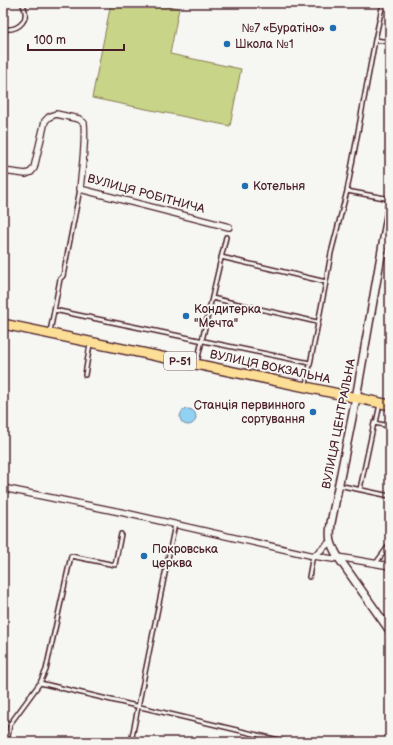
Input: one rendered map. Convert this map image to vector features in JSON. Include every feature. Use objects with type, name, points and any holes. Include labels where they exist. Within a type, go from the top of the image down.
[{"type":"main road","name":"ВУЛИЦЯ ВОКЗАЛЬНА","points":[[3,324],[390,405]]},
{"type":"street","name":"ВУЛИЦЯ РОБІТНИЧА","points":[[3,171],[26,174],[31,172],[34,168],[45,121],[49,117],[56,114],[79,119],[84,123],[84,155],[80,189],[229,227]]},
{"type":"street","name":"ВУЛИЦЯ ЦЕНТРАЛЬНА","points":[[330,542],[329,536],[331,523],[356,398],[390,205]]},
{"type":"street","points":[[3,488],[175,524],[314,556],[333,559],[338,557],[390,566]]},
{"type":"street","points":[[314,556],[330,542],[338,557],[390,632]]},
{"type":"lane","points":[[3,29],[16,28],[21,24],[26,13],[25,7],[22,3]]},
{"type":"lane","points":[[306,387],[331,253],[347,192],[383,3]]},
{"type":"lane","points":[[375,40],[390,42]]},
{"type":"lane","points":[[50,334],[60,279],[63,276],[80,189]]},
{"type":"lane","points":[[347,192],[390,199]]},
{"type":"lane","points":[[197,364],[226,237]]},
{"type":"lane","points":[[221,257],[326,282]]},
{"type":"lane","points":[[212,298],[318,322]]},
{"type":"lane","points":[[54,310],[310,363]]},
{"type":"lane","points":[[85,375],[91,342]]},
{"type":"lane","points":[[360,489],[374,423],[376,424],[380,403]]},
{"type":"lane","points":[[376,424],[390,426]]},
{"type":"lane","points":[[338,485],[390,496]]},
{"type":"lane","points":[[131,742],[175,524]]},
{"type":"lane","points":[[7,742],[10,724],[40,683],[46,670],[70,556],[115,565],[121,534]]},
{"type":"lane","points":[[376,563],[387,548]]},
{"type":"lane","points":[[309,577],[314,556]]},
{"type":"lane","points":[[40,683],[287,742]]},
{"type":"lane","points":[[3,722],[10,724]]},
{"type":"green space","points":[[111,3],[153,3],[179,8],[170,54],[241,69],[230,126],[92,98]]},
{"type":"water","points":[[188,409],[195,414],[196,417],[191,424],[188,425],[181,420],[180,417],[185,410]]},
{"type":"place","name":"№7 «Буратіно»","points":[[333,28]]},
{"type":"place","name":"Школа №1","points":[[227,44]]},
{"type":"place","name":"Котельня","points":[[245,186]]},
{"type":"place","name":"Кондитерка \"Мечта\"","points":[[186,316]]},
{"type":"place","name":"Станція первинного сортування","points":[[313,412]]},
{"type":"place","name":"Покровська церква","points":[[144,556]]}]
